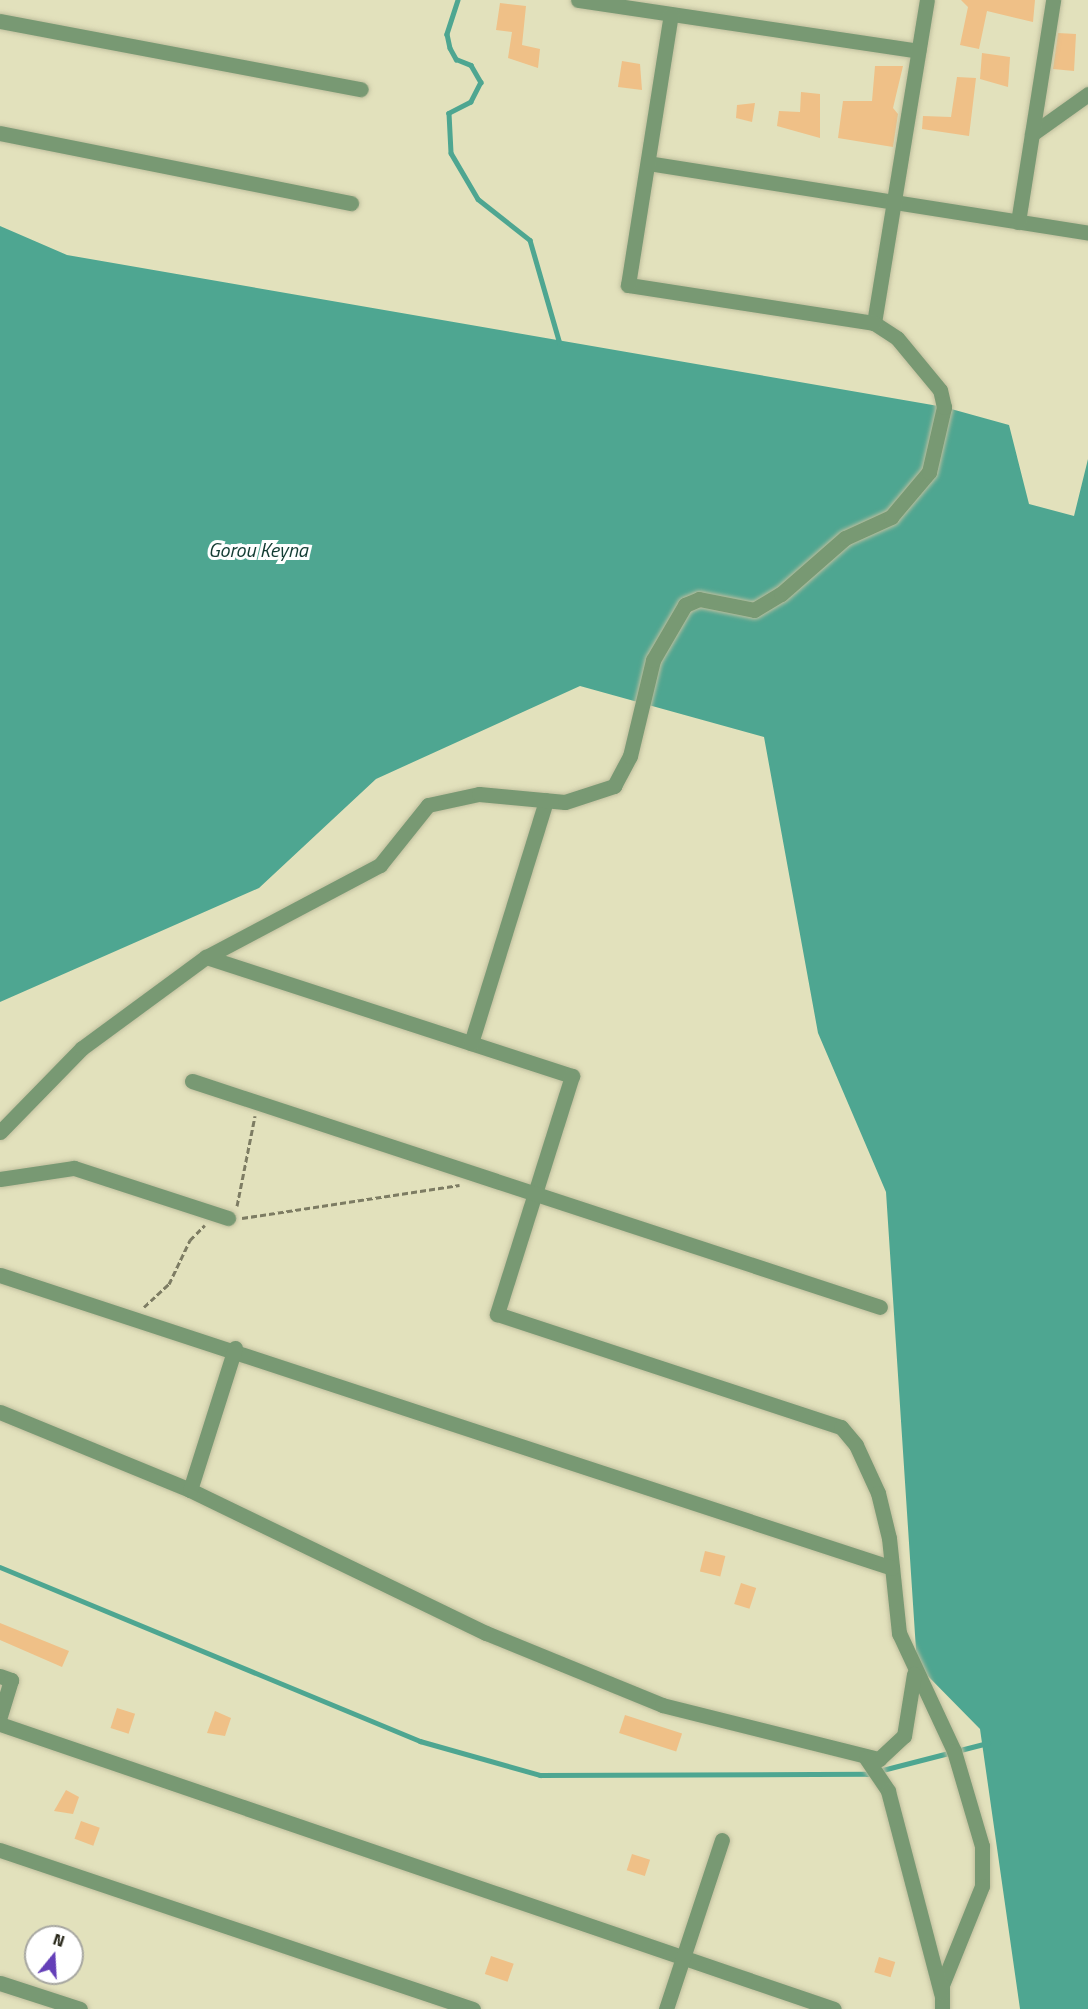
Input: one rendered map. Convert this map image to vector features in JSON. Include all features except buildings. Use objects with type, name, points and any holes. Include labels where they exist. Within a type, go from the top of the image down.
[{"type":"street","points":[[578,0],[918,51]]},
{"type":"street","points":[[874,323],[927,0]]},
{"type":"street","points":[[1018,222],[1053,0]]},
{"type":"street","points":[[0,1132],[82,1048],[206,957],[380,865],[436,801],[479,794],[546,800],[585,799],[614,786],[630,756],[653,660],[685,605],[699,599],[754,610],[781,594],[845,538],[891,517],[919,488],[929,471],[944,407],[940,390],[897,338],[874,323],[628,285],[671,14]]},
{"type":"street","points":[[0,21],[361,89]]},
{"type":"street","points":[[1032,134],[1088,94]]},
{"type":"street","points":[[0,134],[351,203]]},
{"type":"street","points":[[648,162],[1088,233]]},
{"type":"street","points":[[471,1043],[546,800]]},
{"type":"street","points":[[206,957],[572,1076],[497,1314],[841,1427],[871,1474],[892,1568],[900,1633],[914,1671],[954,1751],[984,1864],[982,1886],[941,2001]]},
{"type":"street","points":[[192,1081],[880,1307]]},
{"type":"street","points":[[0,1179],[74,1167],[228,1218]]},
{"type":"street","points":[[0,1275],[235,1348],[892,1568]]},
{"type":"street","points":[[190,1490],[235,1348]]},
{"type":"street","points":[[0,1413],[190,1490],[486,1633],[662,1706],[866,1758],[888,1757],[904,1736],[914,1671]]},
{"type":"street","points":[[0,1676],[11,1680],[0,1716]]},
{"type":"street","points":[[0,1724],[682,1960],[834,2009]]},
{"type":"street","points":[[866,1758],[888,1791],[941,2001]]},
{"type":"street","points":[[666,2009],[723,1840]]},
{"type":"street","points":[[0,1850],[473,2009]]},
{"type":"street","points":[[0,1983],[80,2009]]},
{"type":"path","points":[[228,1218],[274,1217],[498,1181]]},
{"type":"water","name":"Gorou Keyna","points":[[0,226],[67,255],[944,407],[1009,425],[1029,504],[1074,516],[1088,459],[1088,2009],[1020,2009],[980,1729],[917,1665],[886,1192],[818,1033],[764,737],[580,686],[376,779],[259,888],[0,1002]]},
{"type":"waterway","points":[[458,0],[447,34],[450,48],[456,59],[471,65],[481,82],[471,102],[449,113],[451,153],[478,199],[530,240],[560,344]]},
{"type":"waterway","points":[[0,1567],[420,1741],[540,1775],[867,1774],[988,1743]]}]
